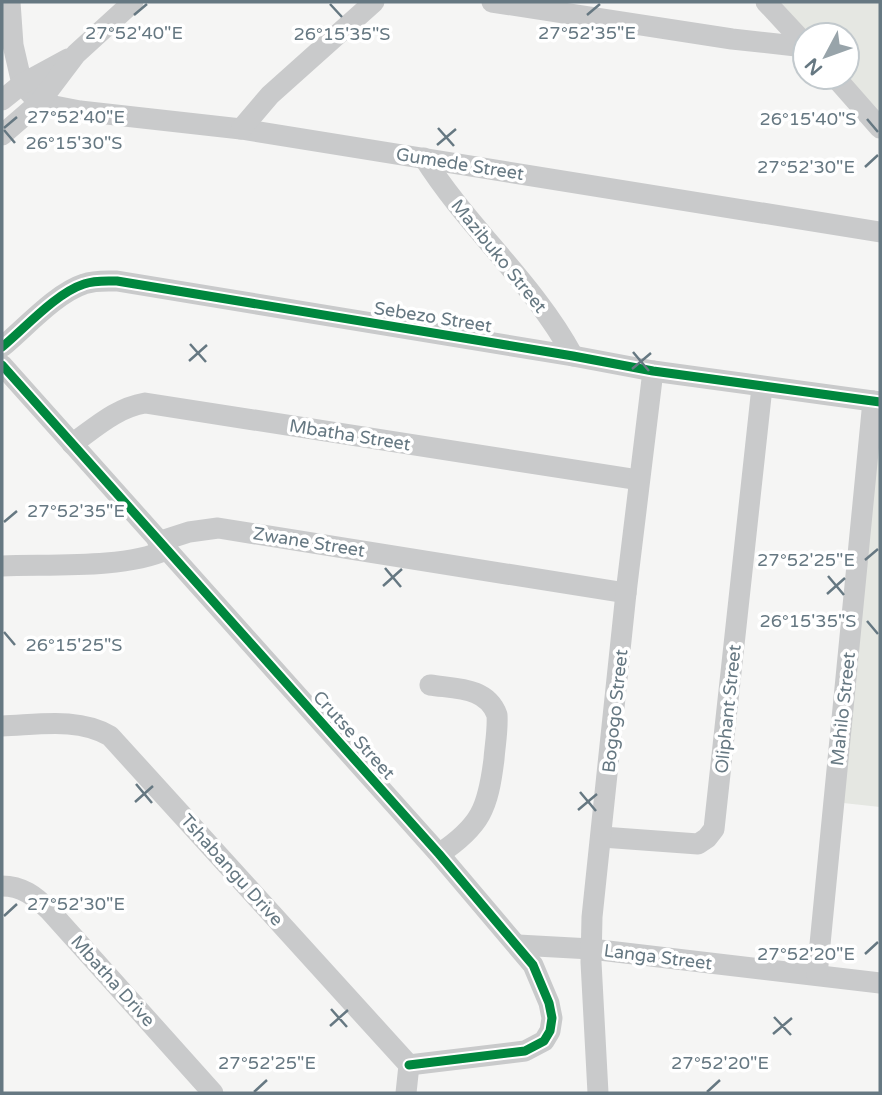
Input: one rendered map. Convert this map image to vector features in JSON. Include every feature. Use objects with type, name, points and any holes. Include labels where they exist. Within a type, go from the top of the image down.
[{"type":"street","points":[[10,2],[13,45],[22,84],[39,103]]},
{"type":"street","points":[[2,135],[39,103],[76,54],[133,2]]},
{"type":"street","points":[[241,129],[270,95],[374,2]]},
{"type":"street","points":[[492,2],[732,39],[791,44]]},
{"type":"street","points":[[766,2],[791,30]]},
{"type":"street","points":[[2,100],[22,84],[76,54]]},
{"type":"street","points":[[847,91],[880,128]]},
{"type":"street","name":"Gumede Street","points":[[39,103],[80,111],[241,129],[880,232]]},
{"type":"street","name":"Mazibuko Street","points":[[424,158],[449,194],[547,315],[573,355]]},
{"type":"street","name":"Sebezo Street","points":[[2,347],[70,291],[100,280],[117,281],[573,355],[653,371],[877,401]]},
{"type":"street","name":"Crutse Street","points":[[2,365],[439,854],[533,965],[549,1003],[550,1031],[544,1041],[525,1051],[409,1065]]},
{"type":"street","name":"Bogogo Street","points":[[598,1093],[591,949],[626,593],[653,371]]},
{"type":"street","name":"Oliphant Street","points":[[602,837],[698,844],[714,829],[762,387]]},
{"type":"street","name":"Mahilo Street","points":[[817,975],[877,401]]},
{"type":"street","name":"Mbatha Street","points":[[72,444],[127,406],[145,403],[639,480]]},
{"type":"street","name":"Zwane Street","points":[[2,566],[122,561],[150,557],[162,546],[189,532],[218,528],[626,593]]},
{"type":"street","points":[[430,685],[479,694],[493,705],[497,715],[490,792],[485,807],[457,841],[439,854]]},
{"type":"street","name":"Tshabangu Drive","points":[[2,726],[82,725],[96,728],[110,736],[409,1065]]},
{"type":"street","name":"Mbatha Drive","points":[[2,886],[22,889],[49,910],[213,1093]]},
{"type":"street","name":"Langa Street","points":[[518,945],[591,949],[880,983]]},
{"type":"street","points":[[406,1093],[409,1065]]},
{"type":"shaded area","points":[[770,2],[880,2],[880,127],[856,91],[861,91],[861,21],[791,22]]},
{"type":"shaded area","points":[[880,407],[880,807],[834,802]]},
{"type":"cycle path","points":[[2,347],[52,303],[73,289],[92,282],[117,281],[653,371],[880,402]]},
{"type":"cycle path","points":[[2,365],[439,854],[533,965],[549,1003],[552,1018],[550,1031],[544,1041],[525,1051],[409,1065]]}]
